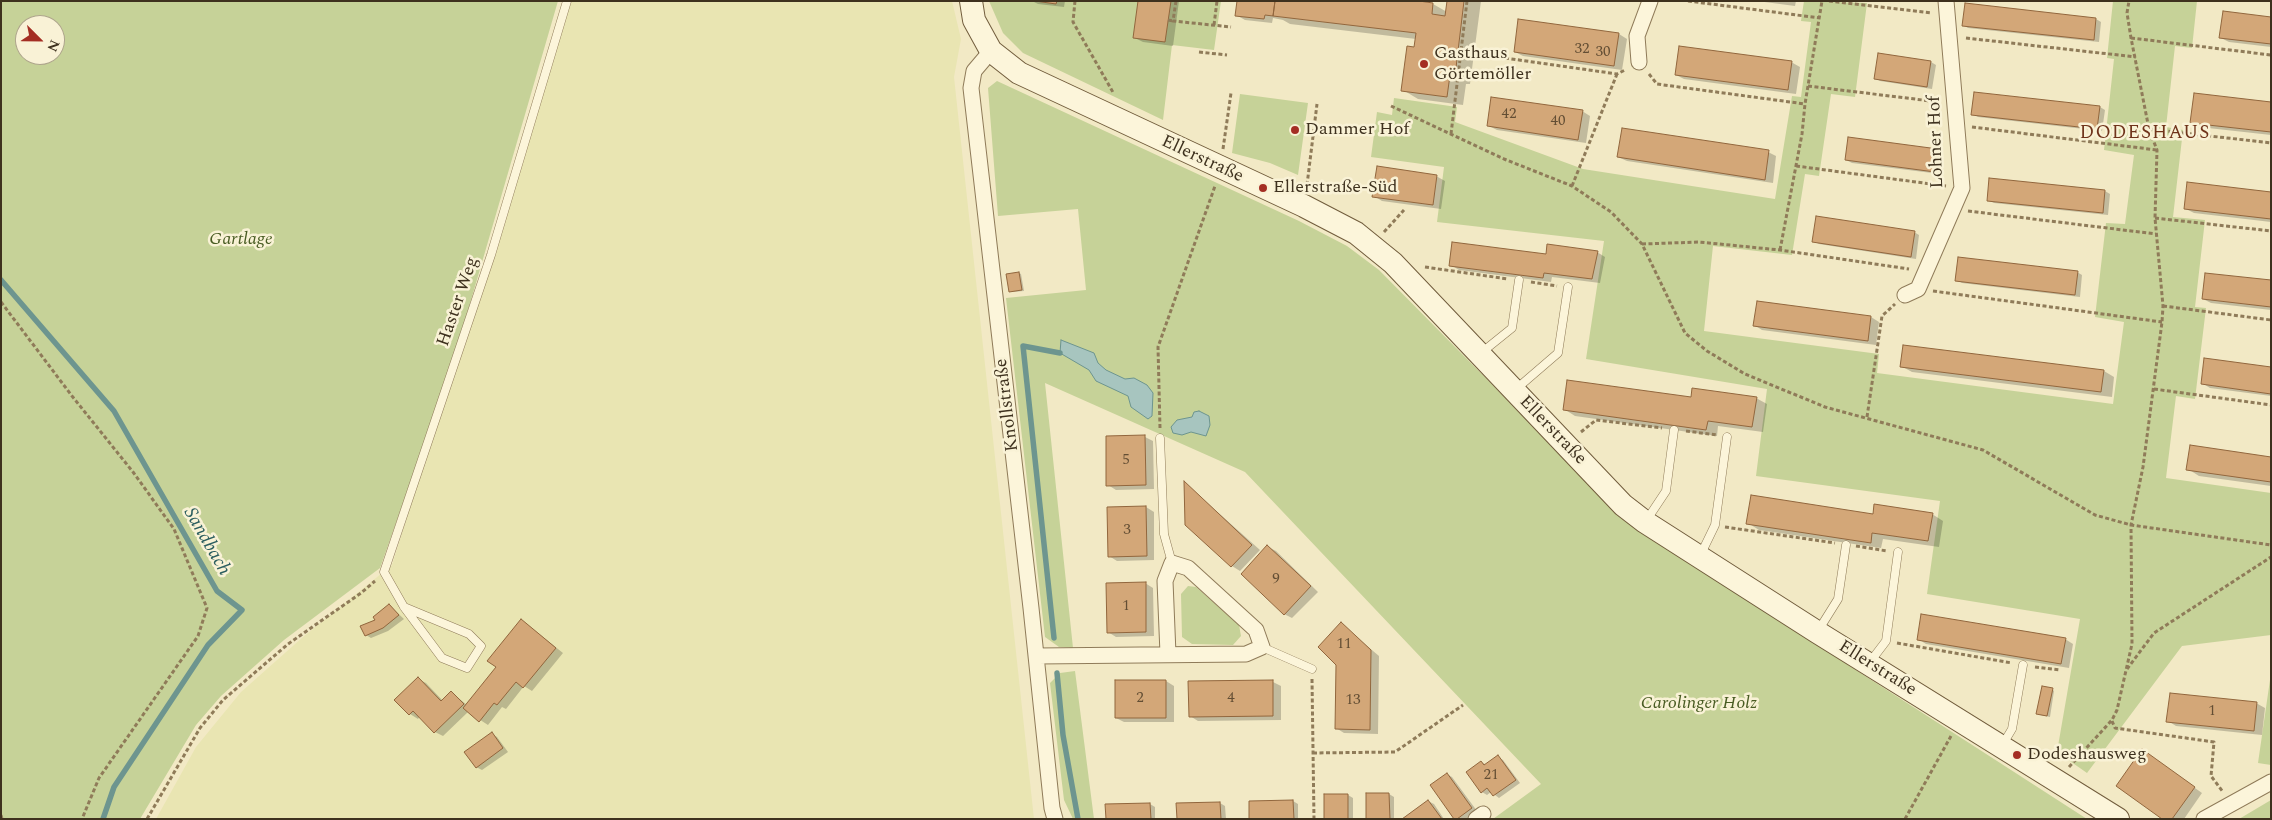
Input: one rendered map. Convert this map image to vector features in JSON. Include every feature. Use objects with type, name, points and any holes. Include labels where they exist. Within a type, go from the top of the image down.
[{"type":"street","points":[[971,1],[974,20],[990,51]]},
{"type":"street","points":[[1639,62],[1637,36],[1650,1]]},
{"type":"street","name":"Lohner Hof","points":[[1911,292],[1925,272],[1962,188],[1947,8]]},
{"type":"street","name":"Ellerstraße","points":[[990,51],[1019,73],[1337,221],[1373,245],[1480,354],[1623,505],[1645,522],[1817,632],[2118,819]]},
{"type":"street","name":"Knollstraße","points":[[990,51],[974,72],[971,88],[1037,656],[1052,808],[1055,819]]},
{"type":"street","points":[[1037,656],[1246,654],[1262,647],[1256,630],[1188,568],[1172,563],[1165,581],[1168,654]]},
{"type":"street","points":[[2204,819],[2271,782]]},
{"type":"lane","name":"Haster Weg","points":[[384,572],[491,255],[567,1]]},
{"type":"lane","points":[[1480,354],[1512,328],[1519,280]]},
{"type":"lane","points":[[1514,391],[1558,353],[1568,287]]},
{"type":"lane","points":[[1645,522],[1666,491],[1674,430]]},
{"type":"lane","points":[[1700,556],[1715,525],[1727,437]]},
{"type":"lane","points":[[1160,438],[1164,534],[1172,563]]},
{"type":"lane","points":[[1817,632],[1838,599],[1846,545]]},
{"type":"lane","points":[[1869,664],[1886,641],[1898,552]]},
{"type":"lane","points":[[384,572],[404,607],[442,658],[467,668],[481,646],[469,634],[404,607]]},
{"type":"lane","points":[[1262,647],[1312,669]]},
{"type":"lane","points":[[2001,746],[2012,729],[2023,665]]},
{"type":"path","points":[[1075,1],[1073,22],[1114,95]]},
{"type":"path","points":[[1174,21],[1176,1]]},
{"type":"path","points":[[1214,25],[1217,1]]},
{"type":"path","points":[[1451,134],[1467,1]]},
{"type":"path","points":[[1688,1],[1820,18]]},
{"type":"path","points":[[1780,250],[1796,166],[1804,104],[1822,1]]},
{"type":"path","points":[[1829,1],[1947,8]]},
{"type":"path","points":[[2057,780],[2112,720],[2117,710],[2126,671],[2132,644],[2131,526],[2143,467],[2162,322],[2163,306],[2155,218],[2157,150],[2149,129],[2131,38],[2127,13],[2129,1]]},
{"type":"path","points":[[1168,20],[1231,27]]},
{"type":"path","points":[[1949,36],[2136,57]]},
{"type":"path","points":[[2131,38],[2271,55]]},
{"type":"path","points":[[1199,52],[1227,55]]},
{"type":"path","points":[[1505,58],[1617,74],[1639,62],[1657,84],[1804,104]]},
{"type":"path","points":[[1572,186],[1617,74]]},
{"type":"path","points":[[1808,86],[1955,104]]},
{"type":"path","points":[[1160,438],[1158,347],[1221,168],[1231,93]]},
{"type":"path","points":[[1304,206],[1317,104]]},
{"type":"path","points":[[1392,106],[1504,159],[1572,186],[1611,212],[1642,244],[1685,332],[1707,352],[1745,374],[1825,406],[1983,450],[2095,515],[2131,526],[2271,545]]},
{"type":"path","points":[[1957,124],[2157,150]]},
{"type":"path","points":[[2149,129],[2271,143]]},
{"type":"path","points":[[1796,166],[1962,188]]},
{"type":"path","points":[[1953,209],[2156,234]]},
{"type":"path","points":[[1373,245],[1404,210]]},
{"type":"path","points":[[2155,218],[2271,230]]},
{"type":"path","points":[[1642,244],[1699,242],[1780,250],[1925,272]]},
{"type":"path","points":[[1392,263],[1568,287]]},
{"type":"path","points":[[1868,417],[1882,316],[1911,292],[2162,322]]},
{"type":"path","points":[[1,302],[72,396],[133,472],[174,529],[207,608],[198,636],[99,778],[82,819]]},
{"type":"path","points":[[2163,306],[2271,320]]},
{"type":"path","points":[[2154,389],[2271,405]]},
{"type":"path","points":[[1566,445],[1596,420],[1727,437]]},
{"type":"path","points":[[1715,525],[1898,552]]},
{"type":"path","points":[[2126,671],[2154,633],[2271,557]]},
{"type":"path","points":[[147,819],[200,728],[224,700],[288,644],[361,593],[384,572]]},
{"type":"path","points":[[1886,641],[2060,670]]},
{"type":"path","points":[[1312,669],[1314,819]]},
{"type":"path","points":[[1313,752],[1395,752],[1463,705]]},
{"type":"path","points":[[1905,819],[1960,720]]},
{"type":"path","points":[[2112,720],[2115,728],[2214,742],[2211,776],[2232,804]]},
{"type":"shaded area","points":[[568,1],[952,1],[961,39],[954,77],[1034,819],[156,819],[196,747],[241,692],[303,637],[392,565]]},
{"type":"green space","name":"Gartlage","points":[[1,1],[558,1],[453,362],[380,568],[284,640],[221,696],[196,725],[140,819],[1,819]]},
{"type":"green space","points":[[989,1],[1221,1],[1214,50],[1172,45],[1163,120],[1023,53],[1003,33]]},
{"type":"green space","points":[[1804,1],[1867,3],[1855,97],[1831,94],[1819,176],[1805,174],[1792,255],[1713,246],[1704,331],[1879,354],[1877,373],[2113,404],[2124,322],[2095,317],[2106,223],[2125,224],[2134,155],[2104,150],[2114,59],[2107,58],[2113,1],[2197,1],[2192,48],[2175,46],[2166,127],[2183,130],[2173,217],[2205,220],[2195,307],[2206,308],[2195,399],[2176,396],[2166,478],[2271,493],[2271,635],[2182,646],[2087,773],[2057,752],[2080,619],[1927,594],[1940,501],[1756,476],[1767,389],[1586,359],[1604,241],[1437,222],[1444,167],[1371,157],[1377,112],[1392,115],[1394,98],[1457,107],[1455,122],[1583,169],[1775,199],[1792,96],[1801,97],[1811,22],[1801,21]]},
{"type":"green space","name":"Carolinger Holz","points":[[997,81],[1299,221],[1347,246],[1379,270],[1631,525],[2087,819],[1493,819],[1541,784],[1245,472],[1045,383],[1073,648],[1059,647],[1045,637],[1006,298],[1086,290],[1078,209],[998,216],[988,88]]},
{"type":"green space","points":[[1240,94],[1308,103],[1298,175],[1270,163],[1232,153]]},
{"type":"green space","points":[[1188,586],[1196,587],[1239,625],[1241,636],[1233,645],[1192,644],[1182,637],[1181,594]]},
{"type":"green space","points":[[1075,671],[1094,819],[1073,819],[1064,800],[1050,683],[1060,673]]},
{"type":"green space","points":[[2271,673],[2271,765],[2258,763]]},
{"type":"green space","points":[[2271,800],[2271,819],[2239,819]]},
{"type":"water","points":[[1061,340],[1094,353],[1098,363],[1106,370],[1125,379],[1134,378],[1147,385],[1153,393],[1152,416],[1148,419],[1131,407],[1128,396],[1096,381],[1089,370],[1060,353]]},
{"type":"water","points":[[1199,411],[1209,416],[1210,425],[1206,436],[1191,432],[1182,435],[1173,433],[1171,427],[1177,420],[1192,417],[1194,412]]},
{"type":"building","points":[[1035,1],[1057,1],[1056,4]]},
{"type":"building","points":[[1138,1],[1171,1],[1165,42],[1133,38]]},
{"type":"building","points":[[1237,1],[1275,1],[1273,16],[1265,15],[1264,19],[1235,16]]},
{"type":"building","points":[[1275,1],[1419,1],[1433,3],[1432,14],[1445,16],[1447,1],[1464,1],[1455,76],[1450,75],[1447,97],[1401,91],[1407,46],[1414,47],[1416,33],[1273,16]]},
{"type":"building","points":[[1965,3],[2096,18],[2094,40],[1962,26]]},
{"type":"building","points":[[2223,11],[2271,17],[2271,44],[2219,38]]},
{"type":"building","points":[[1518,19],[1619,33],[1614,66],[1514,52]]},
{"type":"building","points":[[1679,46],[1792,61],[1788,90],[1675,75]]},
{"type":"building","points":[[1878,53],[1931,61],[1927,87],[1874,79]]},
{"type":"building","points":[[1974,92],[2100,106],[2097,129],[1971,115]]},
{"type":"building","points":[[2194,93],[2271,102],[2271,132],[2190,123]]},
{"type":"building","points":[[1491,97],[1583,110],[1578,140],[1487,126]]},
{"type":"building","points":[[1622,128],[1769,150],[1765,180],[1617,157]]},
{"type":"building","points":[[1848,137],[1938,149],[1935,172],[1845,160]]},
{"type":"building","points":[[1377,166],[1437,175],[1433,205],[1372,197]]},
{"type":"building","points":[[1989,178],[2105,190],[2103,213],[1987,201]]},
{"type":"building","points":[[2187,182],[2271,192],[2271,219],[2184,209]]},
{"type":"building","points":[[1816,216],[1915,231],[1911,257],[1812,242]]},
{"type":"building","points":[[1452,242],[1546,254],[1547,244],[1598,251],[1592,279],[1544,273],[1543,278],[1449,266]]},
{"type":"building","points":[[1958,257],[2078,271],[2075,295],[1955,281]]},
{"type":"building","points":[[1019,272],[1022,290],[1009,292],[1006,274]]},
{"type":"building","points":[[2205,273],[2271,280],[2271,307],[2202,299]]},
{"type":"building","points":[[1757,301],[1871,316],[1868,341],[1753,326]]},
{"type":"building","points":[[1903,345],[2104,370],[2101,392],[1900,367]]},
{"type":"building","points":[[2204,358],[2271,367],[2271,394],[2201,384]]},
{"type":"building","points":[[1567,380],[1691,397],[1692,388],[1757,397],[1752,427],[1708,421],[1706,430],[1563,410]]},
{"type":"building","points":[[1145,435],[1146,485],[1106,486],[1106,436]]},
{"type":"building","points":[[2190,445],[2271,457],[2271,482],[2186,470]]},
{"type":"building","points":[[1184,481],[1252,545],[1231,567],[1185,525]]},
{"type":"building","points":[[1751,495],[1873,514],[1874,504],[1933,513],[1928,541],[1872,533],[1871,543],[1746,524]]},
{"type":"building","points":[[1146,506],[1147,556],[1108,557],[1107,507]]},
{"type":"building","points":[[1267,545],[1311,586],[1284,615],[1241,574]]},
{"type":"building","points":[[1146,582],[1146,632],[1107,633],[1106,583]]},
{"type":"building","points":[[389,604],[399,615],[383,628],[365,636],[360,626],[375,620],[373,617]]},
{"type":"building","points":[[1921,614],[2066,638],[2061,664],[1917,640]]},
{"type":"building","points":[[521,619],[556,648],[523,688],[516,682],[497,705],[494,703],[479,722],[463,708],[496,667],[487,661]]},
{"type":"building","points":[[1341,622],[1371,650],[1370,730],[1335,729],[1336,665],[1318,647]]},
{"type":"building","points":[[418,677],[441,701],[451,691],[464,704],[434,733],[413,711],[409,715],[394,700]]},
{"type":"building","points":[[1115,680],[1166,680],[1166,718],[1115,718]]},
{"type":"building","points":[[1273,680],[1273,716],[1189,717],[1188,681]]},
{"type":"building","points":[[2042,686],[2053,688],[2047,716],[2036,714]]},
{"type":"building","points":[[2170,693],[2257,702],[2254,731],[2166,722]]},
{"type":"building","points":[[492,732],[503,748],[476,768],[464,752]]},
{"type":"building","points":[[2142,749],[2195,787],[2172,819],[2162,819],[2116,786]]},
{"type":"building","points":[[1498,755],[1516,780],[1493,796],[1487,788],[1481,793],[1466,772],[1481,761],[1484,765]]},
{"type":"building","points":[[1447,773],[1472,808],[1457,819],[1454,819],[1430,785]]},
{"type":"building","points":[[1366,793],[1389,793],[1390,819],[1366,819]]},
{"type":"building","points":[[1324,794],[1348,794],[1348,819],[1324,819]]},
{"type":"building","points":[[1293,800],[1294,819],[1249,819],[1249,801]]},
{"type":"building","points":[[1428,800],[1442,819],[1402,819]]},
{"type":"building","points":[[1220,802],[1221,819],[1177,819],[1176,803]]},
{"type":"building","points":[[1150,803],[1151,819],[1106,819],[1105,804]]},
{"type":"waterway","name":"Sandbach","points":[[1,280],[114,411],[217,591],[242,610],[208,645],[114,787],[103,819]]},
{"type":"waterway","points":[[1054,638],[1023,346],[1060,353]]},
{"type":"waterway","points":[[1057,673],[1063,735],[1078,819]]},
{"type":"place","name":"Gasthaus Görtemöller","points":[[1424,64]]},
{"type":"place","name":"Dammer Hof","points":[[1295,130]]},
{"type":"place","name":"Ellerstraße-Süd","points":[[1263,188]]},
{"type":"place","name":"Dodeshausweg","points":[[2017,755]]},
{"type":"district","name":"DODESHAUS","points":[[2145,134]]}]
